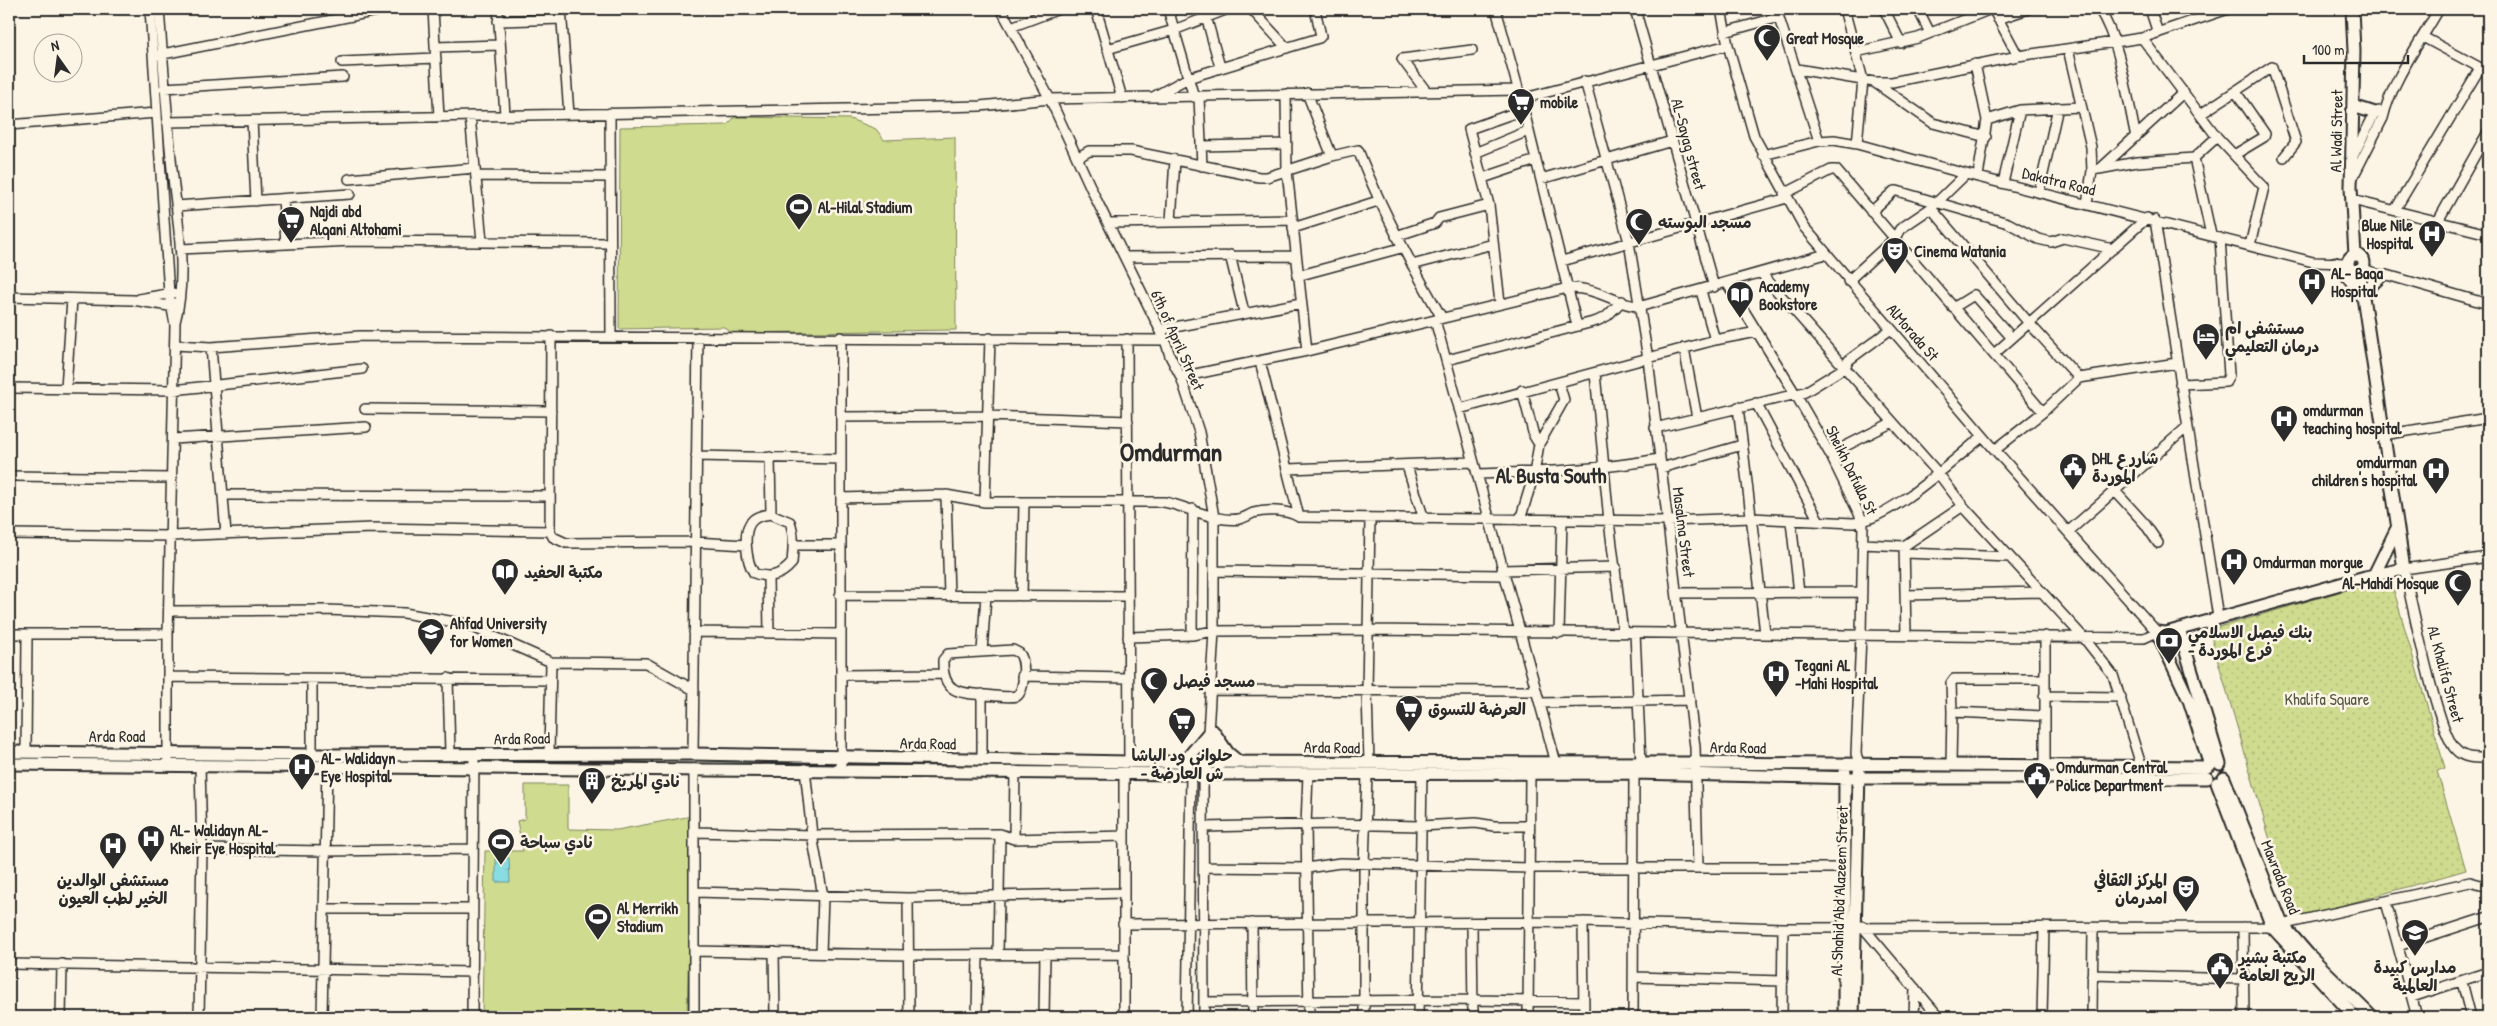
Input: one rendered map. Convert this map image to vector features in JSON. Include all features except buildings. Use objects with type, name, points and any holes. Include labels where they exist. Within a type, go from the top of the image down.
[{"type":"main road","name":"Al Wadi Street","points":[[2352,9],[2354,51],[2352,158],[2354,264],[2364,297],[2404,570]]},
{"type":"main road","points":[[2353,106],[2375,114]]},
{"type":"main road","points":[[2354,264],[2353,283],[2364,297],[2384,275]]},
{"type":"main road","points":[[2374,575],[2391,544],[2397,527]]},
{"type":"main road","points":[[2157,632],[2166,633],[2374,575],[2404,570]]},
{"type":"main road","points":[[2179,629],[2214,772]]},
{"type":"main road","points":[[2157,632],[2189,700],[2214,772]]},
{"type":"main road","points":[[1184,762],[1211,724],[1224,749],[1239,762]]},
{"type":"main road","name":"Arda Road","points":[[9,752],[168,752],[312,755],[693,754],[841,764],[1015,771],[1127,767],[1184,762],[1205,770]]},
{"type":"main road","name":"Arda Road","points":[[9,764],[805,769],[841,764],[982,760],[1127,767],[1191,774],[1239,762],[1368,768],[1422,773],[1530,774],[1696,763],[1846,765],[1858,760],[1951,765],[2141,765],[2214,772]]},
{"type":"main road","name":"Al Shahid Abd Alazeem Street","points":[[1853,1017],[1858,760]]},
{"type":"main road","name":"Arda Road","points":[[1219,768],[1308,774],[1368,768],[1556,763],[1637,768],[1696,775],[1845,778],[2153,778],[2214,772]]},
{"type":"main road","name":"Al Shahid Abd Alazeem Street","points":[[1844,1017],[1854,926],[1845,868],[1846,765]]},
{"type":"main road","points":[[2153,778],[2154,766]]},
{"type":"main road","name":"Mawrada Road","points":[[2214,772],[2277,926],[2298,944],[2354,1011],[2372,1017]]},
{"type":"street","points":[[150,9],[164,88],[180,249],[180,293],[175,307],[173,390],[168,634],[168,765]]},
{"type":"street","points":[[159,9],[156,113],[169,294],[175,307]]},
{"type":"street","points":[[157,55],[387,9]]},
{"type":"street","points":[[433,9],[439,117]]},
{"type":"street","points":[[498,9],[505,115]]},
{"type":"street","points":[[561,9],[569,114]]},
{"type":"street","name":"6th of April Street","points":[[1001,9],[1050,99],[1165,340],[1170,356],[1181,377],[1199,432],[1214,517],[1215,570],[1211,724]]},
{"type":"street","points":[[1011,27],[1060,9]]},
{"type":"street","points":[[1096,9],[1122,98]]},
{"type":"street","points":[[1168,9],[1188,78],[1197,97],[1202,166]]},
{"type":"street","points":[[1107,49],[1174,30],[1205,13],[1228,9]]},
{"type":"street","points":[[1251,9],[1287,48]]},
{"type":"street","points":[[1153,97],[1188,78],[1321,37],[1315,9]]},
{"type":"street","points":[[1496,9],[1520,95],[1577,326]]},
{"type":"street","name":"AL-Sayag street","points":[[1635,9],[1714,287]]},
{"type":"street","name":"AlMorada St","points":[[1721,9],[1728,45],[1754,136],[1804,227],[1848,281],[1995,450],[2157,632]]},
{"type":"street","points":[[1844,9],[1864,80],[1857,144]]},
{"type":"street","points":[[1884,9],[1901,43]]},
{"type":"street","points":[[1918,9],[1930,34]]},
{"type":"street","points":[[1856,52],[1901,43],[1930,34],[1992,9],[2018,56]]},
{"type":"street","points":[[1998,19],[2028,9]]},
{"type":"street","points":[[2099,9],[2106,20],[2114,42],[2136,137]]},
{"type":"street","points":[[2150,9],[2158,33]]},
{"type":"street","points":[[1797,69],[1874,82],[1892,82],[2018,56],[2142,38],[2213,11],[2228,9]]},
{"type":"street","points":[[2352,179],[2383,118],[2386,107],[2440,9]]},
{"type":"street","points":[[1205,13],[1220,67]]},
{"type":"street","points":[[1725,32],[1777,13],[1819,140]]},
{"type":"street","points":[[498,21],[562,20]]},
{"type":"street","points":[[2395,210],[2484,70],[2423,37]]},
{"type":"street","points":[[2142,38],[2202,114],[2217,137],[2264,188],[2250,245]]},
{"type":"street","points":[[436,47],[500,45]]},
{"type":"street","points":[[167,122],[980,106],[1050,99],[1307,93],[1426,91],[1520,95],[1585,81],[1728,45]]},
{"type":"street","points":[[2068,49],[2096,170],[2087,204]]},
{"type":"street","points":[[1426,91],[1402,59],[1472,50]]},
{"type":"street","points":[[342,62],[436,58]]},
{"type":"street","points":[[1975,64],[1987,120],[1986,137],[1978,176]]},
{"type":"street","points":[[2202,114],[2272,67],[2296,142],[2284,157]]},
{"type":"street","points":[[164,88],[343,77]]},
{"type":"street","name":"Masalma Street","points":[[1585,81],[1630,242],[1648,358],[1655,428],[1690,700],[1696,763],[1698,867]]},
{"type":"street","points":[[1874,82],[1933,123],[1986,137]]},
{"type":"street","points":[[2096,170],[2121,147],[2136,137],[2184,92]]},
{"type":"street","points":[[2234,155],[2264,137],[2264,134],[2236,92]]},
{"type":"street","points":[[1307,93],[1332,156]]},
{"type":"street","points":[[1286,94],[1287,171],[1297,276],[1308,351]]},
{"type":"street","points":[[1987,120],[2020,110],[2058,107],[2082,108]]},
{"type":"street","points":[[2039,192],[2058,107]]},
{"type":"street","points":[[2352,158],[2375,114],[2386,107]]},
{"type":"street","points":[[1500,303],[1489,205],[1469,129],[1523,110]]},
{"type":"street","points":[[2003,183],[2020,110]]},
{"type":"street","points":[[9,125],[156,113]]},
{"type":"street","points":[[610,113],[611,337]]},
{"type":"street","points":[[470,116],[482,241]]},
{"type":"street","points":[[252,120],[256,201]]},
{"type":"street","points":[[1475,153],[1528,131]]},
{"type":"street","points":[[2438,221],[2488,132]]},
{"type":"street","points":[[2096,170],[2137,162],[2194,158],[2217,137]]},
{"type":"street","name":"Dakatra Road","points":[[1763,154],[1819,140],[1834,140],[1857,144],[1966,174],[2151,219],[2313,262],[2354,264],[2384,275],[2488,304]]},
{"type":"street","points":[[1540,179],[1672,142]]},
{"type":"street","points":[[1201,146],[1286,144]]},
{"type":"street","points":[[1077,158],[1088,151],[1132,151],[1258,177],[1287,171],[1332,156],[1358,150],[1378,202],[1439,319],[1459,409],[1478,474],[1502,572],[1521,633],[1556,763]]},
{"type":"street","points":[[2180,384],[2226,382],[2229,375],[2216,236],[2194,158]]},
{"type":"street","points":[[1171,221],[1174,160]]},
{"type":"street","points":[[1483,178],[1536,160]]},
{"type":"street","points":[[1562,261],[1695,224],[1786,196],[1834,169],[2044,412]]},
{"type":"street","points":[[349,180],[475,172],[610,177]]},
{"type":"street","points":[[1848,281],[1895,238],[1900,230],[1934,206],[1966,174]]},
{"type":"street","points":[[1871,212],[1894,191],[1934,206],[2008,223],[2038,239],[2051,242],[2062,238],[2113,250]]},
{"type":"street","points":[[176,206],[350,194]]},
{"type":"street","points":[[283,199],[286,244]]},
{"type":"street","points":[[2352,200],[2488,234]]},
{"type":"street","points":[[1108,223],[1171,221],[1293,224],[1378,202]]},
{"type":"street","points":[[1396,236],[1435,222],[1439,218],[1489,205]]},
{"type":"street","points":[[1934,206],[2029,323],[2079,378]]},
{"type":"street","points":[[1994,354],[2151,219],[2177,363],[2218,617]]},
{"type":"street","points":[[180,249],[353,241],[610,243]]},
{"type":"street","points":[[1412,265],[1492,244]]},
{"type":"street","points":[[1297,276],[1401,248]]},
{"type":"street","points":[[1181,377],[1308,351],[1568,288],[1593,290],[1622,302],[1639,306],[1714,287],[1826,254]]},
{"type":"street","points":[[1230,255],[1244,312]]},
{"type":"street","points":[[1125,257],[1296,256]]},
{"type":"street","points":[[1761,273],[1938,472],[1963,506],[2084,638],[2116,680],[2141,765]]},
{"type":"street","name":"Sheikh Dafulla St","points":[[1727,283],[1830,454],[1862,522],[1862,635],[1858,760]]},
{"type":"street","points":[[1702,290],[1715,340]]},
{"type":"street","points":[[134,300],[180,293]]},
{"type":"street","points":[[1953,308],[1974,295],[2012,338]]},
{"type":"street","points":[[9,297],[134,300],[175,307]]},
{"type":"street","points":[[66,388],[72,299]]},
{"type":"street","points":[[1447,360],[1602,319],[1622,302]]},
{"type":"street","points":[[1159,330],[1244,312],[1301,303]]},
{"type":"street","points":[[1655,428],[1738,407],[1796,395],[1811,389],[1844,368],[1849,360],[1890,329]]},
{"type":"street","points":[[1459,409],[1522,390],[1559,383],[1684,348],[1757,332]]},
{"type":"street","points":[[175,345],[211,347],[360,336],[1165,340]]},
{"type":"street","points":[[551,336],[549,496],[550,531],[553,536],[566,543],[695,542],[746,545]]},
{"type":"street","points":[[693,754],[698,337]]},
{"type":"street","points":[[841,337],[841,764]]},
{"type":"street","points":[[985,502],[986,416],[990,338]]},
{"type":"street","points":[[1124,1017],[1123,893],[1128,678],[1127,339]]},
{"type":"street","points":[[211,347],[226,534]]},
{"type":"street","points":[[1684,348],[1697,418]]},
{"type":"street","points":[[1260,361],[1299,517]]},
{"type":"street","points":[[1995,450],[2044,412],[2079,378],[2177,363]]},
{"type":"street","points":[[9,388],[173,390],[362,369]]},
{"type":"street","points":[[1595,373],[1609,521],[1623,633]]},
{"type":"street","points":[[1520,520],[1534,474],[1539,444],[1564,400],[1559,383]]},
{"type":"street","points":[[1522,390],[1534,436],[1539,444]]},
{"type":"street","points":[[1756,403],[1819,521]]},
{"type":"street","points":[[1738,407],[1765,633]]},
{"type":"street","points":[[365,409],[551,411]]},
{"type":"street","points":[[842,417],[986,416],[1128,420]]},
{"type":"street","points":[[2384,435],[2488,418]]},
{"type":"street","points":[[1830,454],[1892,422]]},
{"type":"street","points":[[173,439],[366,427]]},
{"type":"street","points":[[2069,531],[2186,428]]},
{"type":"street","points":[[841,498],[946,495],[985,502],[1164,502],[1214,517],[1239,520],[1255,512],[1289,512],[1299,517],[1562,521],[1668,521],[1752,518],[1791,521],[1862,522],[1885,511],[1983,436]]},
{"type":"street","points":[[1478,474],[1534,474],[1660,463],[1742,446]]},
{"type":"street","points":[[696,456],[841,459]]},
{"type":"street","points":[[770,457],[772,514]]},
{"type":"street","points":[[1288,469],[1407,466],[1473,462]]},
{"type":"street","points":[[1407,466],[1424,519]]},
{"type":"street","points":[[9,476],[171,478]]},
{"type":"street","points":[[2115,491],[2145,524],[2158,543]]},
{"type":"street","points":[[223,495],[549,496]]},
{"type":"street","points":[[946,495],[949,596]]},
{"type":"street","points":[[1022,596],[1024,502]]},
{"type":"street","points":[[1905,550],[1963,506]]},
{"type":"street","points":[[1192,509],[1192,636]]},
{"type":"street","points":[[772,514],[790,522],[793,545],[792,563],[779,575],[768,577],[754,573],[748,565],[746,545],[749,525],[752,520],[760,516],[772,514]]},
{"type":"street","points":[[1364,1017],[1364,865],[1368,768],[1367,692],[1370,518]]},
{"type":"street","points":[[1559,633],[1562,521]]},
{"type":"street","points":[[1791,521],[1799,593]]},
{"type":"street","points":[[9,534],[170,536],[372,528],[550,531]]},
{"type":"street","points":[[793,545],[840,544]]},
{"type":"street","points":[[1863,544],[1905,550],[2010,557]]},
{"type":"street","points":[[1905,550],[1906,634]]},
{"type":"street","points":[[2404,570],[2488,557]]},
{"type":"street","points":[[1215,570],[1370,574],[1502,572],[1616,567]]},
{"type":"street","name":"AL Khalifa Street","points":[[2404,570],[2448,739],[2460,754],[2467,757],[2488,758]]},
{"type":"street","points":[[768,577],[769,633]]},
{"type":"street","points":[[1677,593],[1862,592]]},
{"type":"street","points":[[1905,595],[2041,592]]},
{"type":"street","points":[[840,594],[1128,596]]},
{"type":"street","points":[[982,651],[986,596]]},
{"type":"street","points":[[169,611],[345,610],[404,613],[466,624],[551,662],[646,662],[694,690]]},
{"type":"street","points":[[1128,637],[1192,636],[1214,631],[1368,630],[1521,633],[1906,634],[2144,638],[2157,632]]},
{"type":"street","points":[[694,632],[841,634]]},
{"type":"street","points":[[1633,1017],[1637,768],[1635,633]]},
{"type":"street","points":[[9,634],[168,634]]},
{"type":"street","points":[[26,752],[27,635]]},
{"type":"street","points":[[2045,636],[2043,680],[2045,765]]},
{"type":"street","points":[[1013,650],[1019,652],[1022,656],[1022,691],[1017,696],[957,691],[948,684],[943,674],[943,660],[948,654],[982,651],[1013,650]]},
{"type":"street","points":[[549,753],[551,662]]},
{"type":"street","points":[[841,675],[943,674]]},
{"type":"street","points":[[1022,676],[1128,678]]},
{"type":"street","points":[[168,677],[550,680]]},
{"type":"street","points":[[448,678],[450,754]]},
{"type":"street","points":[[1951,765],[1951,683],[1954,678],[2043,680]]},
{"type":"street","points":[[312,679],[312,755]]},
{"type":"street","points":[[1211,690],[1367,692],[1536,691]]},
{"type":"street","points":[[982,694],[982,760]]},
{"type":"street","points":[[2044,696],[2121,697]]},
{"type":"street","points":[[1540,702],[1690,700]]},
{"type":"street","points":[[1952,712],[2044,716]]},
{"type":"street","points":[[1211,724],[1219,768]]},
{"type":"street","points":[[1204,1017],[1205,770],[1211,724]]},
{"type":"street","points":[[472,1017],[474,755]]},
{"type":"street","points":[[199,1017],[202,849],[200,765]]},
{"type":"street","points":[[322,1017],[327,765]]},
{"type":"street","points":[[694,769],[696,832],[694,1017]]},
{"type":"street","points":[[805,769],[812,835],[823,896],[821,953]]},
{"type":"street","points":[[1014,839],[1015,771]]},
{"type":"street","points":[[1418,1017],[1422,773]]},
{"type":"street","points":[[1187,1017],[1191,774]]},
{"type":"street","points":[[1308,774],[1306,824],[1309,1017]]},
{"type":"street","points":[[1528,1017],[1530,774]]},
{"type":"street","points":[[1204,827],[1306,824],[1420,826],[1476,823],[1494,826],[1530,826]]},
{"type":"street","points":[[696,832],[812,835],[1000,834],[1014,839],[1124,836]]},
{"type":"street","points":[[998,954],[1000,834]]},
{"type":"street","points":[[202,849],[326,851],[473,849]]},
{"type":"street","points":[[1204,867],[1307,868],[1340,863],[1529,868],[1845,868]]},
{"type":"street","points":[[1123,924],[1583,922],[1783,928],[1854,926],[2243,927],[2277,926],[2470,882],[2488,887]]},
{"type":"street","points":[[695,892],[908,898],[1123,893]]},
{"type":"street","points":[[908,898],[909,1017]]},
{"type":"street","points":[[2386,902],[2417,1017]]},
{"type":"street","points":[[325,909],[473,909]]},
{"type":"street","points":[[2398,946],[2488,917]]},
{"type":"street","points":[[1583,922],[1584,1017]]},
{"type":"street","points":[[1252,923],[1254,1017]]},
{"type":"street","points":[[1472,923],[1473,1017]]},
{"type":"street","points":[[1854,926],[1915,988],[1939,1017]]},
{"type":"street","points":[[2042,1017],[2044,927]]},
{"type":"street","points":[[2243,927],[2244,1017]]},
{"type":"street","points":[[1782,1017],[1783,928]]},
{"type":"street","points":[[2092,1017],[2093,928]]},
{"type":"street","points":[[694,950],[978,955],[1124,954]]},
{"type":"street","points":[[774,952],[775,1017]]},
{"type":"street","points":[[1044,1017],[1046,954]]},
{"type":"street","points":[[977,1017],[978,955]]},
{"type":"street","points":[[9,964],[473,972]]},
{"type":"street","points":[[62,964],[62,1017]]},
{"type":"street","points":[[2412,997],[2488,972]]},
{"type":"street","points":[[2092,976],[2243,979]]},
{"type":"street","points":[[1633,977],[1783,980]]},
{"type":"street","points":[[2462,982],[2471,1017]]},
{"type":"street","points":[[1914,1017],[1915,988]]},
{"type":"street","points":[[1204,1002],[1308,1000],[1583,1002]]},
{"type":"green space","points":[[735,117],[850,119],[876,129],[884,140],[955,137],[956,330],[732,333],[724,327],[619,329],[620,127],[727,125]]},
{"type":"green space","name":"Khalifa Square","points":[[2390,577],[2445,768],[2437,771],[2466,870],[2306,916],[2298,915],[2290,909],[2209,630]]},
{"type":"green space","points":[[525,785],[568,785],[568,829],[617,830],[692,816],[687,1017],[482,1017],[485,851],[523,851],[517,821],[525,819]]},
{"type":"water","points":[[496,858],[509,858],[510,882],[496,882]]},
{"type":"place","name":"Great Mosque","points":[[1767,62]]},
{"type":"place","name":"mobile","points":[[1521,126]]},
{"type":"place","name":"Al-Hilal Stadium","points":[[799,231]]},
{"type":"place","name":"Najdi abd Alqani Altohami","points":[[291,244]]},
{"type":"place","name":"مسجد البوسته","points":[[1639,246]]},
{"type":"place","name":"Blue Nile Hospital","points":[[2432,258]]},
{"type":"place","name":"Cinema Watania","points":[[1895,275]]},
{"type":"place","name":"AL- Baqa Hospital","points":[[2312,306]]},
{"type":"place","name":"Academy Bookstore","points":[[1740,319]]},
{"type":"place","name":"مستشفى ام درمان التعليمي","points":[[2206,361]]},
{"type":"place","name":"omdurman teaching hospital","points":[[2284,443]]},
{"type":"place","name":"DHL شاررع الموردة","points":[[2073,491]]},
{"type":"place","name":"omdurman children's hospital","points":[[2436,495]]},
{"type":"place","name":"Omdurman morgue","points":[[2234,586]]},
{"type":"place","name":"مكتبة الحفيد","points":[[505,596]]},
{"type":"place","name":"Al-Mahdi Mosque","points":[[2458,607]]},
{"type":"place","name":"Ahfad University for Women","points":[[431,656]]},
{"type":"place","name":"بنك فيصل الاسلامي - فرع الموردة","points":[[2169,665]]},
{"type":"place","name":"Tegani AL -Mahi Hospital","points":[[1776,698]]},
{"type":"place","name":"مسجد فيصل","points":[[1154,705]]},
{"type":"place","name":"العرضة للتسوق","points":[[1409,733]]},
{"type":"place","name":"حلواني ود الباشا - ش العارضة","points":[[1182,745]]},
{"type":"place","name":"AL- Walidayn Eye Hospital","points":[[302,791]]},
{"type":"place","name":"Omdurman Central Police Department","points":[[2037,800]]},
{"type":"place","name":"نادي المريخ","points":[[592,805]]},
{"type":"place","name":"AL- Walidayn AL- Kheir Eye Hospital","points":[[151,863]]},
{"type":"place","name":"نادي سباحة","points":[[501,866]]},
{"type":"place","name":"مستشفى الوالدين الخير لطب العيون","points":[[113,870]]},
{"type":"place","name":"المركز الثقافي امدرمان","points":[[2186,913]]},
{"type":"place","name":"Al Merrikh Stadium","points":[[598,941]]},
{"type":"place","name":"مدارس كبيدة العالمية","points":[[2415,957]]},
{"type":"place","name":"مكتبة بشير الريح العامة","points":[[2220,990]]},
{"type":"district","name":"Omdurman","points":[[1171,452]]},
{"type":"district","name":"Al Busta South","points":[[1551,476]]}]
